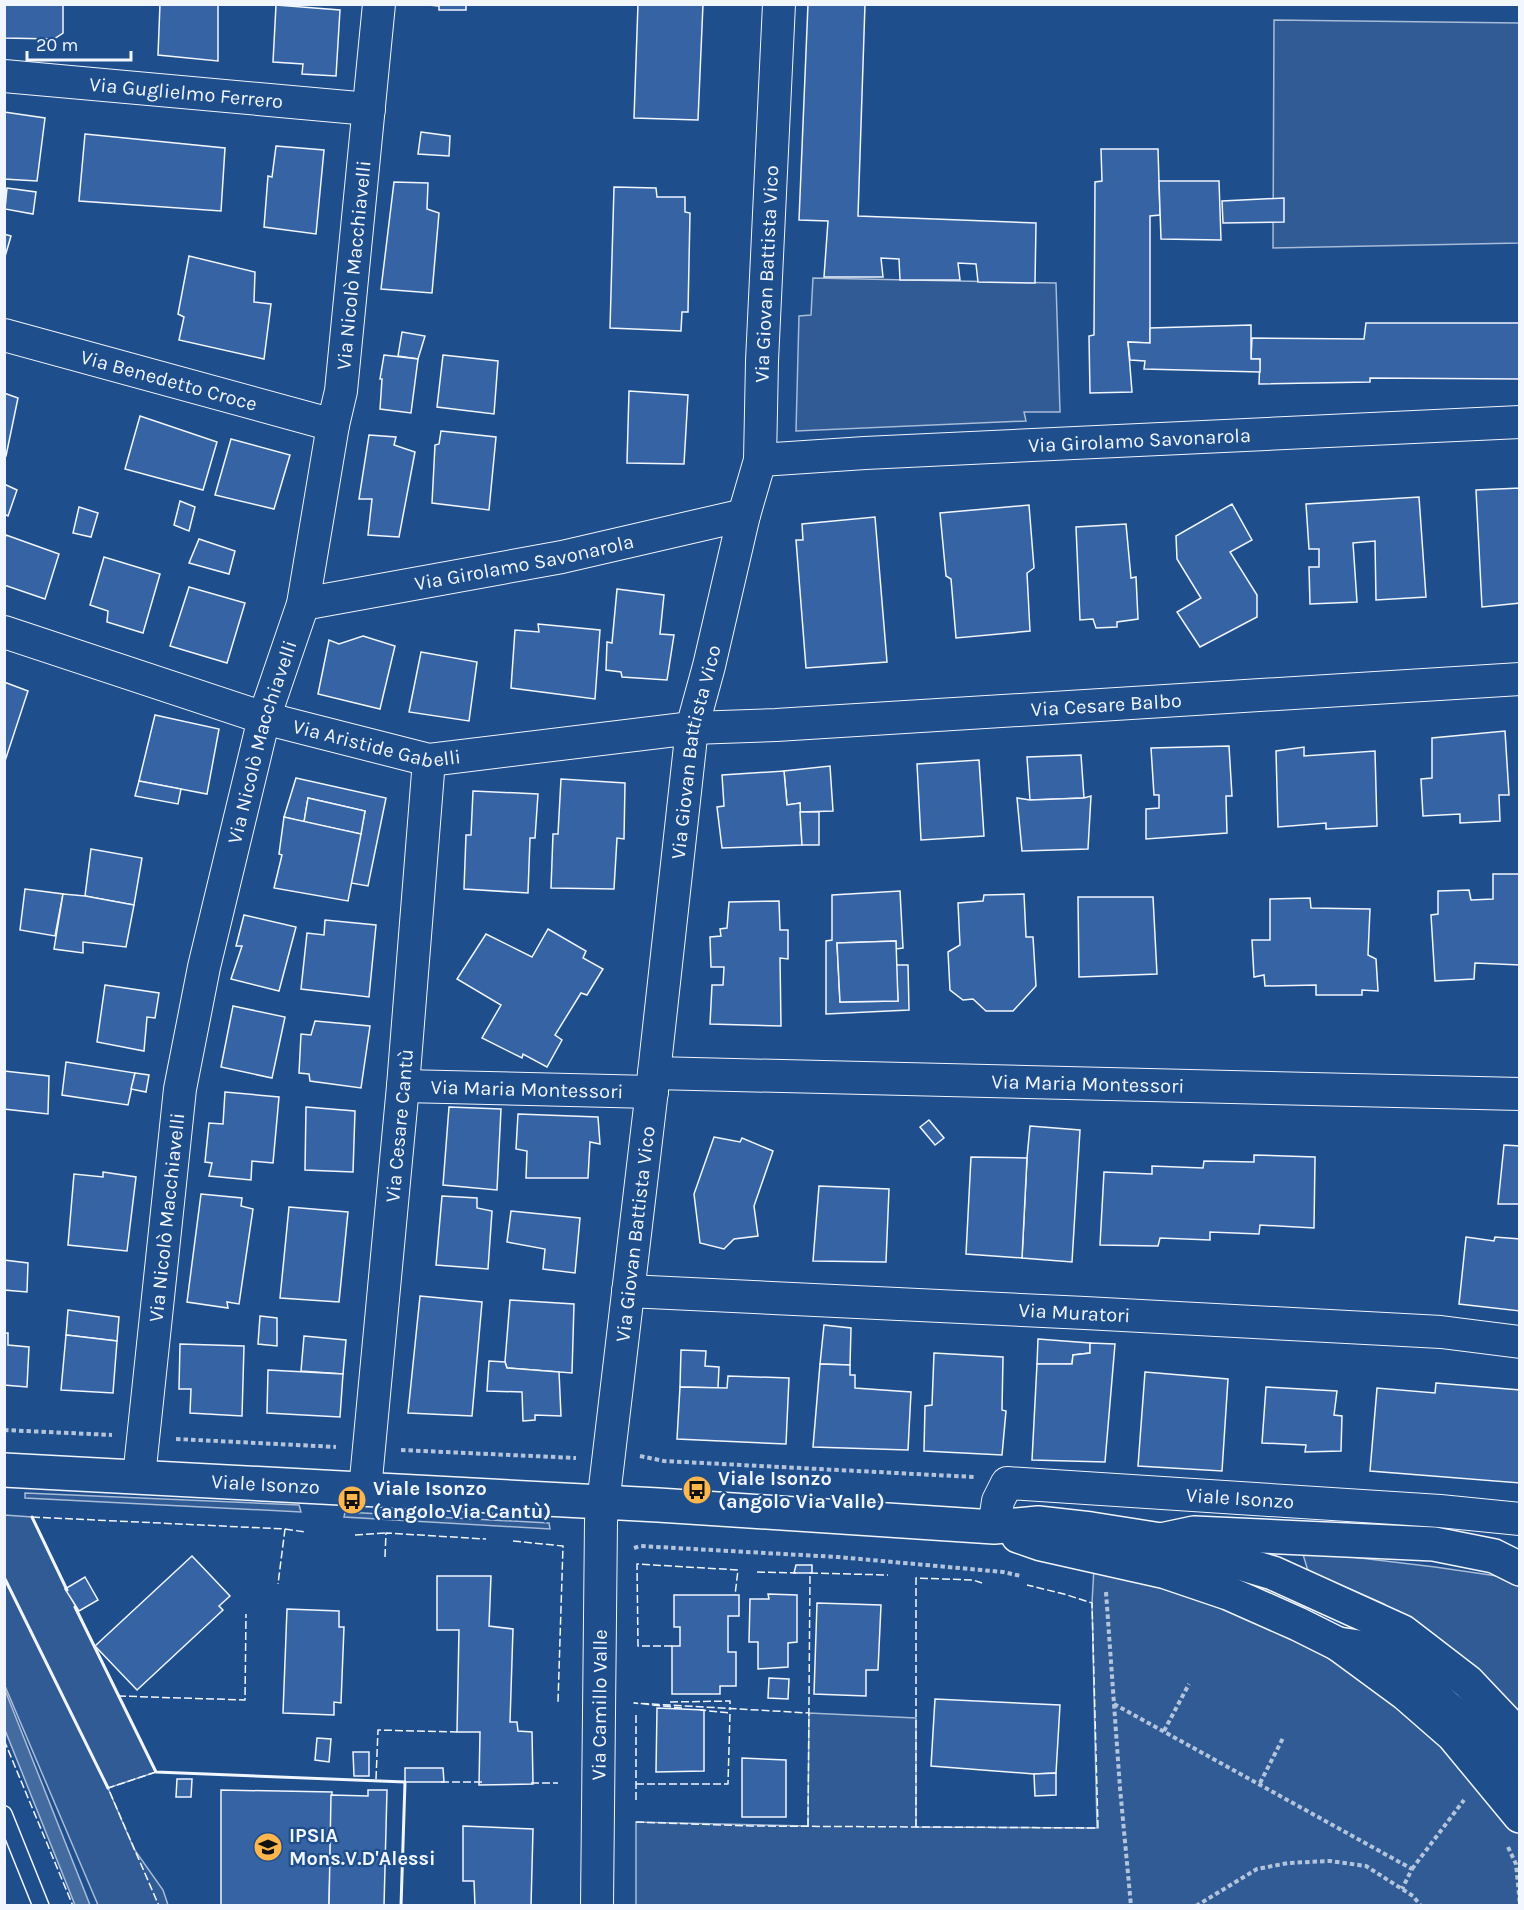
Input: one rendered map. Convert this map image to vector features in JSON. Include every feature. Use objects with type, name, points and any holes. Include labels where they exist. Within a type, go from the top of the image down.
[{"type":"main road","name":"Viale Isonzo","points":[[4,1470],[994,1527],[1038,1523],[1161,1540],[1273,1574],[1403,1632],[1468,1682],[1520,1737]]},
{"type":"main road","name":"Viale Isonzo","points":[[994,1527],[1041,1544],[1166,1572],[1228,1593],[1338,1644],[1406,1694],[1453,1735],[1513,1830]]},
{"type":"main road","name":"Viale Isonzo","points":[[1161,1540],[1194,1533],[1434,1544],[1494,1556],[1520,1569]]},
{"type":"main road","name":"Viale Isonzo","points":[[1338,1644],[1380,1650],[1520,1773]]},
{"type":"street","name":"Via Nicolò Macchiavelli","points":[[139,1478],[180,1089],[204,968],[264,718],[303,604],[333,425],[341,391],[379,4]]},
{"type":"street","name":"Via Giovan Battista Vico","points":[[603,1503],[692,728],[759,460],[779,4]]},
{"type":"street","name":"Via Guglielmo Ferrero","points":[[4,76],[369,109]]},
{"type":"street","name":"Via Benedetto Croce","points":[[4,335],[333,425]]},
{"type":"street","name":"Via Girolamo Savonarola","points":[[759,460],[877,452],[1520,422]]},
{"type":"street","name":"Via Girolamo Savonarola","points":[[303,604],[562,557],[744,515]]},
{"type":"street","name":"Via Aristide Gabelli","points":[[4,632],[264,718],[429,760],[692,728]]},
{"type":"street","name":"Via Cesare Balbo","points":[[692,728],[1520,680]]},
{"type":"street","name":"Via Cesare Cantù","points":[[365,1490],[403,1086],[429,760]]},
{"type":"street","name":"Via Maria Montessori","points":[[403,1086],[653,1082],[1520,1094]]},
{"type":"street","name":"Via Muratori","points":[[628,1291],[1441,1332],[1520,1342]]},
{"type":"street","name":"Viale Isonzo","points":[[1007,1483],[1440,1511],[1520,1519]]},
{"type":"street","points":[[994,1527],[998,1501],[1007,1483]]},
{"type":"street","name":"Via Camillo Valle","points":[[597,1905],[600,1555],[603,1503]]},
{"type":"lane","points":[[4,1814],[42,1905]]},
{"type":"path","points":[[4,1430],[582,1459],[609,1455],[642,1456],[664,1461],[991,1478],[1007,1483]]},
{"type":"path","points":[[600,1555],[616,1554],[639,1546],[838,1557],[1003,1572],[1026,1577]]},
{"type":"path","points":[[1099,1592],[1116,1594]]},
{"type":"path","points":[[1106,1592],[1131,1905]]},
{"type":"path","points":[[1164,1731],[1189,1684]]},
{"type":"path","points":[[1114,1704],[1412,1869]]},
{"type":"path","points":[[1260,1783],[1283,1738]]},
{"type":"path","points":[[1402,1889],[1412,1869],[1471,1791]]},
{"type":"path","points":[[1513,1830],[1520,1905]]},
{"type":"path","points":[[1196,1905],[1257,1869],[1288,1863],[1330,1860],[1366,1866],[1413,1896],[1421,1905]]},
{"type":"shaded area","points":[[1274,20],[1519,23],[1519,243],[1273,248]]},
{"type":"shaded area","points":[[813,278],[1056,283],[1060,412],[1024,412],[1026,421],[796,431],[799,316],[811,315]]},
{"type":"shaded area","points":[[25,1493],[299,1505],[301,1512],[25,1498]]},
{"type":"shaded area","points":[[345,1512],[549,1523],[550,1529],[344,1517]]},
{"type":"shaded area","points":[[4,1515],[32,1517],[156,1772],[108,1788],[134,1849],[163,1890],[168,1905],[98,1905],[5,1686]]},
{"type":"shaded area","points":[[1302,1551],[1504,1577],[1519,1586],[1519,1721],[1384,1604],[1308,1571]]},
{"type":"shaded area","points":[[1094,1567],[1189,1588],[1315,1644],[1430,1725],[1519,1831],[1519,1905],[636,1906],[636,1822],[808,1826],[809,1713],[916,1718],[916,1827],[1097,1828],[1092,1603]]},
{"type":"shaded area","points":[[5,1690],[90,1905],[75,1905],[5,1730]]},
{"type":"building","points":[[4,4],[63,4],[63,33],[54,39],[4,38]]},
{"type":"building","points":[[160,4],[218,4],[218,61],[158,55]]},
{"type":"building","points":[[418,4],[466,4],[466,10],[439,10],[439,6]]},
{"type":"building","points":[[638,4],[703,4],[698,120],[634,118]]},
{"type":"building","points":[[808,4],[865,4],[858,216],[1036,223],[1035,283],[978,282],[976,264],[958,263],[960,280],[900,280],[899,259],[881,258],[883,277],[824,277],[828,221],[799,220]]},
{"type":"building","points":[[276,5],[340,10],[336,76],[302,74],[303,64],[273,62]]},
{"type":"building","points":[[4,112],[45,118],[37,181],[4,179]]},
{"type":"building","points":[[421,132],[450,136],[449,156],[418,154]]},
{"type":"building","points":[[85,134],[225,148],[221,211],[79,201]]},
{"type":"building","points":[[276,146],[324,150],[316,234],[264,227],[268,176],[272,177]]},
{"type":"building","points":[[1101,149],[1158,149],[1160,215],[1150,216],[1150,343],[1128,342],[1132,392],[1090,393],[1089,336],[1094,335],[1095,182],[1102,181]]},
{"type":"building","points":[[1159,181],[1219,181],[1221,240],[1161,239]]},
{"type":"building","points":[[394,182],[428,183],[427,209],[439,213],[432,293],[381,289]]},
{"type":"building","points":[[614,187],[656,188],[657,197],[685,197],[685,212],[690,213],[688,312],[682,312],[681,331],[610,328]]},
{"type":"building","points":[[7,188],[36,192],[33,214],[5,209]]},
{"type":"building","points":[[1284,198],[1284,222],[1223,223],[1222,201]]},
{"type":"building","points":[[4,234],[11,236],[4,260]]},
{"type":"building","points":[[189,256],[255,272],[254,302],[271,304],[264,359],[179,340],[184,317],[178,314]]},
{"type":"building","points":[[1366,323],[1520,323],[1520,379],[1370,378],[1370,382],[1259,384],[1260,359],[1251,359],[1252,338],[1364,339]]},
{"type":"building","points":[[1251,325],[1251,359],[1260,359],[1260,372],[1144,369],[1145,361],[1130,360],[1128,342],[1150,343],[1150,328]]},
{"type":"building","points":[[402,332],[425,336],[418,359],[398,356]]},
{"type":"building","points":[[384,355],[418,359],[411,413],[380,409],[382,379],[380,379]]},
{"type":"building","points":[[443,355],[498,361],[494,414],[437,407]]},
{"type":"building","points":[[629,391],[688,395],[684,464],[627,463]]},
{"type":"building","points":[[4,393],[18,398],[6,456],[4,456]]},
{"type":"building","points":[[140,416],[217,442],[203,490],[125,469]]},
{"type":"building","points":[[441,431],[496,437],[489,510],[432,503],[435,445],[439,444]]},
{"type":"building","points":[[369,435],[396,437],[394,445],[415,452],[399,537],[368,535],[372,499],[359,499]]},
{"type":"building","points":[[231,439],[290,455],[274,509],[215,495]]},
{"type":"building","points":[[4,484],[17,490],[8,516],[4,514]]},
{"type":"building","points":[[1520,488],[1520,603],[1482,607],[1476,490]]},
{"type":"building","points":[[1419,497],[1426,597],[1376,600],[1375,541],[1353,543],[1357,602],[1310,604],[1309,567],[1319,567],[1319,549],[1309,549],[1306,504]]},
{"type":"building","points":[[180,501],[195,507],[189,531],[174,525]]},
{"type":"building","points":[[1232,504],[1252,540],[1230,552],[1257,595],[1257,617],[1200,647],[1177,612],[1201,598],[1177,559],[1176,536]]},
{"type":"building","points":[[1029,505],[1034,568],[1027,573],[1030,631],[956,638],[951,579],[946,576],[940,513]]},
{"type":"building","points":[[79,507],[98,513],[91,537],[73,533]]},
{"type":"building","points":[[875,517],[887,662],[806,668],[796,540],[803,540],[802,524]]},
{"type":"building","points":[[1126,524],[1131,578],[1136,577],[1138,619],[1117,622],[1117,627],[1096,628],[1093,619],[1080,620],[1076,527]]},
{"type":"building","points":[[6,535],[59,554],[45,599],[4,585]]},
{"type":"building","points":[[199,539],[235,551],[229,574],[189,563]]},
{"type":"building","points":[[104,557],[160,574],[143,633],[107,622],[108,611],[90,605]]},
{"type":"building","points":[[189,587],[245,603],[227,663],[170,646]]},
{"type":"building","points":[[617,589],[664,595],[660,634],[674,635],[667,680],[622,677],[621,672],[606,670],[607,642],[612,643]]},
{"type":"building","points":[[538,624],[600,630],[595,699],[511,688],[515,630],[539,632]]},
{"type":"building","points":[[363,636],[395,646],[380,709],[318,694],[329,640],[339,644]]},
{"type":"building","points":[[421,652],[477,662],[469,721],[409,712]]},
{"type":"building","points":[[4,682],[28,691],[4,764]]},
{"type":"building","points":[[155,715],[219,729],[207,794],[139,781]]},
{"type":"building","points":[[1505,731],[1509,795],[1499,795],[1500,821],[1460,823],[1460,814],[1423,816],[1421,779],[1432,778],[1432,738]]},
{"type":"building","points":[[1229,746],[1232,796],[1226,796],[1227,833],[1146,839],[1146,809],[1159,808],[1159,795],[1154,795],[1151,748]]},
{"type":"building","points":[[1304,747],[1304,756],[1375,751],[1377,826],[1326,829],[1326,823],[1278,827],[1276,751]]},
{"type":"building","points":[[1081,755],[1084,798],[1030,800],[1027,757]]},
{"type":"building","points":[[979,760],[984,836],[921,840],[917,764]]},
{"type":"building","points":[[830,766],[833,811],[800,812],[800,803],[787,805],[784,771]]},
{"type":"building","points":[[784,771],[787,805],[800,803],[802,845],[722,848],[717,807],[724,806],[722,775]]},
{"type":"building","points":[[296,778],[386,798],[368,886],[351,883],[365,811],[308,798],[304,822],[284,817]]},
{"type":"building","points":[[561,779],[625,783],[624,839],[617,838],[614,889],[551,888],[553,834],[558,834]]},
{"type":"building","points":[[139,781],[181,789],[178,804],[135,796]]},
{"type":"building","points":[[473,791],[538,794],[535,838],[530,838],[528,893],[464,889],[466,835],[471,835]]},
{"type":"building","points":[[1091,796],[1088,849],[1022,851],[1017,798],[1030,800]]},
{"type":"building","points":[[308,798],[365,811],[361,834],[304,822]]},
{"type":"building","points":[[800,812],[819,812],[819,845],[802,845]]},
{"type":"building","points":[[284,817],[361,834],[348,901],[274,888],[282,855],[279,854]]},
{"type":"building","points":[[91,849],[142,858],[134,905],[85,896]]},
{"type":"building","points":[[1493,874],[1520,874],[1520,965],[1475,963],[1474,979],[1435,981],[1431,915],[1438,914],[1438,891],[1469,890],[1471,900],[1493,899]]},
{"type":"building","points":[[25,889],[63,894],[55,936],[20,930]]},
{"type":"building","points":[[900,891],[903,948],[896,949],[896,941],[837,943],[840,1002],[898,1001],[896,965],[908,965],[909,1010],[826,1014],[826,941],[832,940],[832,895]]},
{"type":"building","points":[[63,894],[134,905],[126,947],[83,942],[83,953],[54,949]]},
{"type":"building","points":[[1024,894],[1026,937],[1033,937],[1036,986],[1013,1011],[986,1011],[973,999],[963,1000],[950,990],[948,952],[960,945],[958,903],[983,901],[984,895]]},
{"type":"building","points":[[1078,897],[1153,897],[1157,974],[1079,977]]},
{"type":"building","points":[[1310,898],[1311,908],[1370,909],[1368,955],[1376,959],[1378,991],[1362,990],[1362,995],[1316,995],[1316,985],[1265,986],[1264,975],[1254,977],[1252,940],[1270,940],[1270,899]]},
{"type":"building","points":[[779,901],[780,930],[788,930],[788,959],[780,958],[781,1026],[710,1024],[712,985],[723,985],[724,967],[711,967],[710,937],[721,936],[720,929],[727,928],[729,902]]},
{"type":"building","points":[[244,915],[296,927],[279,991],[231,979],[242,946],[236,946]]},
{"type":"building","points":[[325,920],[376,925],[369,997],[301,989],[307,933],[324,935]]},
{"type":"building","points":[[548,929],[586,951],[583,958],[603,969],[587,995],[581,993],[555,1035],[562,1040],[547,1067],[523,1054],[522,1058],[482,1038],[501,1005],[457,979],[486,934],[532,957]]},
{"type":"building","points":[[896,941],[898,1001],[840,1002],[837,943]]},
{"type":"building","points":[[105,985],[159,993],[155,1018],[147,1017],[144,1051],[97,1042]]},
{"type":"building","points":[[233,1006],[285,1017],[272,1078],[221,1067]]},
{"type":"building","points":[[315,1021],[370,1026],[361,1088],[310,1081],[309,1074],[299,1073],[301,1034],[311,1035]]},
{"type":"building","points":[[66,1062],[135,1073],[128,1105],[62,1095]]},
{"type":"building","points":[[4,1071],[49,1076],[48,1114],[4,1109]]},
{"type":"building","points":[[135,1073],[149,1075],[146,1092],[131,1089]]},
{"type":"building","points":[[225,1092],[279,1097],[273,1163],[252,1161],[251,1180],[209,1176],[212,1163],[205,1162],[209,1123],[223,1124]]},
{"type":"building","points":[[306,1107],[355,1111],[353,1172],[305,1170]]},
{"type":"building","points":[[449,1107],[501,1109],[497,1190],[443,1185]]},
{"type":"building","points":[[518,1114],[598,1117],[600,1144],[590,1142],[588,1178],[526,1178],[527,1151],[516,1149]]},
{"type":"building","points":[[929,1120],[944,1138],[935,1145],[920,1127]]},
{"type":"building","points":[[1030,1126],[1080,1130],[1072,1262],[1022,1258]]},
{"type":"building","points":[[714,1137],[740,1142],[742,1138],[773,1151],[754,1206],[758,1236],[734,1239],[724,1249],[700,1243],[694,1194]]},
{"type":"building","points":[[1504,1145],[1520,1146],[1520,1204],[1498,1204]]},
{"type":"building","points":[[1254,1155],[1315,1157],[1314,1228],[1260,1225],[1259,1234],[1210,1232],[1210,1240],[1160,1238],[1158,1246],[1100,1245],[1104,1172],[1152,1174],[1152,1166],[1203,1168],[1204,1161],[1254,1162]]},
{"type":"building","points":[[971,1157],[1027,1158],[1022,1258],[966,1254]]},
{"type":"building","points":[[103,1172],[136,1177],[127,1251],[68,1245],[74,1174],[103,1177]]},
{"type":"building","points":[[819,1186],[889,1189],[886,1262],[813,1261]]},
{"type":"building","points":[[201,1194],[242,1198],[241,1206],[253,1209],[239,1304],[227,1302],[228,1308],[187,1302]]},
{"type":"building","points":[[442,1196],[477,1198],[477,1208],[492,1211],[488,1269],[436,1265]]},
{"type":"building","points":[[289,1207],[348,1212],[339,1302],[280,1298]]},
{"type":"building","points":[[511,1211],[580,1218],[575,1273],[543,1269],[545,1249],[507,1242]]},
{"type":"building","points":[[1466,1237],[1494,1241],[1495,1237],[1520,1239],[1520,1311],[1459,1304]]},
{"type":"building","points":[[4,1260],[28,1263],[27,1292],[4,1290]]},
{"type":"building","points":[[420,1296],[482,1302],[472,1416],[408,1413]]},
{"type":"building","points":[[510,1300],[574,1304],[572,1373],[507,1368],[505,1362]]},
{"type":"building","points":[[68,1310],[119,1317],[117,1341],[66,1335]]},
{"type":"building","points":[[260,1316],[277,1318],[277,1346],[258,1344]]},
{"type":"building","points":[[824,1325],[851,1328],[850,1365],[820,1364]]},
{"type":"building","points":[[4,1333],[8,1333],[8,1345],[29,1347],[27,1387],[4,1385]]},
{"type":"building","points":[[66,1335],[117,1341],[113,1393],[61,1390]]},
{"type":"building","points":[[304,1336],[346,1340],[343,1374],[301,1371]]},
{"type":"building","points":[[1038,1339],[1090,1343],[1090,1353],[1073,1355],[1072,1364],[1037,1364]]},
{"type":"building","points":[[1090,1343],[1115,1344],[1105,1462],[1032,1460],[1037,1364],[1072,1364],[1073,1355],[1090,1353]]},
{"type":"building","points":[[180,1344],[244,1346],[242,1416],[190,1413],[191,1389],[179,1389]]},
{"type":"building","points":[[681,1350],[706,1351],[705,1366],[719,1367],[718,1388],[680,1387]]},
{"type":"building","points":[[934,1353],[1003,1357],[1002,1410],[1006,1411],[1002,1455],[924,1451],[925,1406],[932,1405]]},
{"type":"building","points":[[489,1361],[505,1362],[507,1368],[559,1372],[561,1416],[535,1415],[535,1420],[523,1421],[522,1392],[487,1391]]},
{"type":"building","points":[[820,1364],[850,1365],[850,1375],[855,1375],[855,1388],[911,1392],[908,1450],[813,1447]]},
{"type":"building","points":[[268,1370],[343,1374],[340,1417],[267,1413]]},
{"type":"building","points":[[1145,1372],[1228,1379],[1222,1471],[1138,1466]]},
{"type":"building","points":[[728,1376],[789,1378],[786,1444],[677,1439],[680,1387],[727,1388]]},
{"type":"building","points":[[1436,1383],[1520,1390],[1520,1483],[1370,1471],[1377,1388],[1435,1393]]},
{"type":"building","points":[[1266,1387],[1337,1391],[1334,1415],[1342,1416],[1341,1451],[1305,1452],[1306,1445],[1262,1443]]},
{"type":"building","points":[[192,1556],[230,1596],[219,1606],[223,1610],[137,1690],[95,1646]]},
{"type":"building","points":[[796,1565],[812,1565],[812,1573],[794,1573]]},
{"type":"building","points":[[437,1576],[491,1576],[489,1626],[513,1629],[510,1722],[517,1722],[518,1731],[532,1732],[533,1784],[479,1785],[480,1732],[457,1732],[459,1630],[437,1630]]},
{"type":"building","points":[[85,1577],[98,1600],[79,1611],[65,1589]]},
{"type":"building","points":[[768,1594],[797,1595],[797,1642],[788,1643],[788,1667],[758,1669],[758,1642],[749,1642],[750,1599],[769,1599]]},
{"type":"building","points":[[674,1595],[739,1595],[739,1616],[728,1616],[728,1652],[736,1652],[736,1686],[720,1686],[720,1694],[672,1694],[672,1646],[680,1646],[680,1627],[674,1627]]},
{"type":"building","points":[[817,1603],[881,1605],[878,1670],[866,1670],[866,1696],[814,1694]]},
{"type":"building","points":[[287,1609],[339,1611],[339,1627],[344,1627],[341,1703],[334,1702],[334,1715],[283,1713]]},
{"type":"building","points":[[769,1678],[789,1679],[788,1699],[768,1698]]},
{"type":"building","points":[[935,1699],[1060,1705],[1056,1773],[1034,1774],[931,1766]]},
{"type":"building","points":[[657,1708],[704,1710],[704,1771],[656,1772]]},
{"type":"building","points":[[317,1738],[331,1739],[329,1762],[315,1760]]},
{"type":"building","points":[[353,1752],[369,1752],[369,1776],[354,1776]]},
{"type":"building","points":[[742,1758],[786,1760],[786,1817],[742,1817]]},
{"type":"building","points":[[405,1768],[443,1768],[444,1782],[405,1782]]},
{"type":"building","points":[[1056,1773],[1056,1795],[1035,1796],[1034,1774]]},
{"type":"building","points":[[177,1779],[192,1779],[191,1797],[176,1797]]},
{"type":"building","points":[[221,1790],[332,1792],[329,1906],[221,1906]]},
{"type":"building","points":[[368,1790],[387,1790],[384,1906],[329,1906],[331,1795],[368,1796]]},
{"type":"building","points":[[463,1826],[533,1829],[531,1906],[475,1906],[474,1881],[463,1881]]},
{"type":"fence","points":[[32,1517],[285,1529],[278,1584]]},
{"type":"fence","points":[[285,1529],[305,1532]]},
{"type":"fence","points":[[355,1535],[386,1533]]},
{"type":"fence","points":[[385,1557],[386,1533],[486,1539]]},
{"type":"fence","points":[[513,1541],[563,1546],[558,1702]]},
{"type":"fence","points":[[672,1646],[638,1646],[637,1564],[738,1570],[735,1595]]},
{"type":"fence","points":[[757,1572],[796,1573]]},
{"type":"fence","points":[[808,1826],[810,1573],[888,1575]]},
{"type":"fence","points":[[916,1827],[916,1578],[973,1580],[982,1583]]},
{"type":"fence","points":[[636,1822],[751,1826],[1098,1828],[1092,1603],[1027,1585]]},
{"type":"fence","points":[[118,1696],[245,1700],[246,1614]]},
{"type":"fence","points":[[670,1702],[730,1701],[730,1710]]},
{"type":"fence","points":[[682,1708],[634,1703],[809,1713]]},
{"type":"fence","points":[[636,1784],[728,1784],[730,1713],[700,1710]]},
{"type":"fence","points":[[636,1715],[636,1801]]},
{"type":"fence","points":[[376,1779],[378,1730],[457,1732]]},
{"type":"fence","points":[[4,1740],[73,1906]]},
{"type":"fence","points":[[156,1772],[108,1788],[159,1906]]},
{"type":"fence","points":[[441,1782],[483,1782]]},
{"type":"fence","points":[[531,1783],[558,1783]]},
{"type":"wall","points":[[32,1517],[67,1590]]},
{"type":"wall","points":[[4,1577],[108,1788]]},
{"type":"wall","points":[[75,1607],[156,1772],[405,1782],[401,1906]]},
{"type":"place","name":"Viale Isonzo (angolo Via Valle)","points":[[697,1490]]},
{"type":"place","name":"Viale Isonzo (angolo Via Cantù)","points":[[352,1500]]},
{"type":"place","name":"IPSIA Mons.V.D'Alessi","points":[[268,1847]]}]
